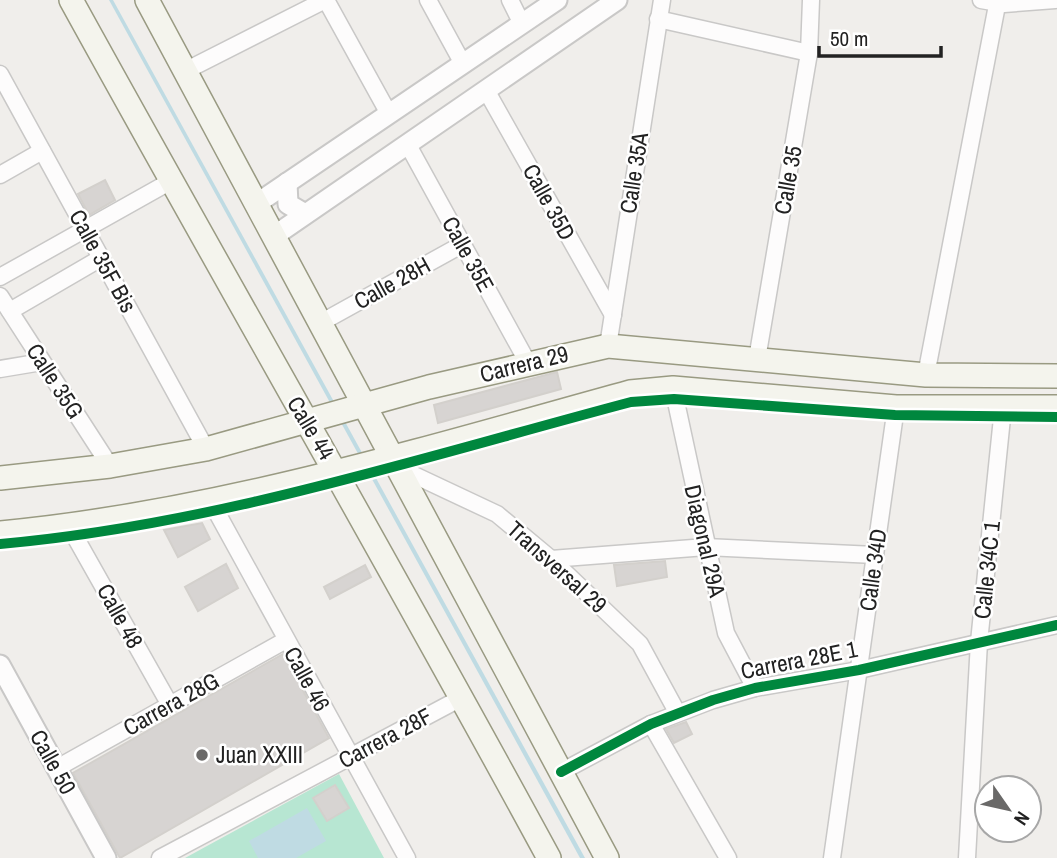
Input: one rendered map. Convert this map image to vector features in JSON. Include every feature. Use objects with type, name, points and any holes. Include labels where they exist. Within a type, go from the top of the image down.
[{"type":"main road","name":"Calle 44","points":[[71,0],[171,181],[340,470],[461,698],[550,858]]},
{"type":"main road","points":[[149,1],[256,204],[322,322],[391,461],[607,858]]},
{"type":"main road","name":"Carrera 29","points":[[0,478],[110,466],[206,449],[363,405],[528,363],[608,346],[926,375],[1057,376]]},
{"type":"main road","points":[[0,533],[69,526],[209,500],[391,461],[630,392],[673,388],[896,407],[1057,407]]},
{"type":"street","points":[[185,71],[326,0],[388,114]]},
{"type":"street","points":[[428,0],[463,64]]},
{"type":"street","points":[[510,0],[522,24]]},
{"type":"street","points":[[256,204],[557,0]]},
{"type":"street","points":[[274,236],[617,0]]},
{"type":"street","name":"Calle 35A","points":[[608,346],[662,0]]},
{"type":"street","name":"Calle 35","points":[[757,359],[809,53],[811,0]]},
{"type":"street","points":[[926,375],[992,1],[1055,0]]},
{"type":"street","points":[[658,19],[809,53]]},
{"type":"street","name":"Calle 35F Bis","points":[[1,76],[206,449]]},
{"type":"street","name":"Calle 35D","points":[[486,90],[612,314]]},
{"type":"street","name":"Calle 35E","points":[[408,145],[528,363]]},
{"type":"street","points":[[0,175],[42,151]]},
{"type":"street","points":[[0,277],[171,181]]},
{"type":"street","points":[[287,184],[288,204],[305,214]]},
{"type":"street","name":"Calle 28H","points":[[322,322],[463,244]]},
{"type":"street","points":[[4,305],[101,258]]},
{"type":"street","name":"Calle 35G","points":[[4,305],[110,466]]},
{"type":"street","points":[[0,369],[42,362]]},
{"type":"street","name":"Diagonal 29A","points":[[673,388],[726,633],[755,688]]},
{"type":"street","name":"Calle 34D","points":[[832,858],[896,407]]},
{"type":"street","name":"Calle 34C 1","points":[[967,858],[979,642],[1003,408]]},
{"type":"street","name":"Transversal 29","points":[[391,461],[497,514],[551,559],[640,644],[677,712]]},
{"type":"street","name":"Calle 46","points":[[209,500],[407,858]]},
{"type":"street","name":"Calle 48","points":[[69,526],[170,705]]},
{"type":"street","points":[[551,559],[706,547],[875,555]]},
{"type":"street","name":"Carrera 28E 1","points":[[561,772],[677,712],[755,688],[859,670],[1057,625]]},
{"type":"street","name":"Carrera 28G","points":[[57,768],[286,640]]},
{"type":"street","name":"Calle 50","points":[[0,665],[106,858]]},
{"type":"street","name":"Carrera 28F","points":[[160,858],[461,698]]},
{"type":"street","points":[[651,724],[728,858]]},
{"type":"green space","points":[[339,774],[384,858],[185,858]]},
{"type":"water","points":[[109,0],[113,0],[585,858],[580,858]]},
{"type":"water","points":[[307,808],[326,841],[296,858],[258,858],[249,841]]},
{"type":"building","points":[[105,180],[115,200],[89,215],[78,194]]},
{"type":"building","points":[[557,372],[561,389],[438,423],[434,405]]},
{"type":"building","points":[[202,523],[210,539],[178,557],[164,530]]},
{"type":"building","points":[[665,561],[667,577],[617,586],[614,565]]},
{"type":"building","points":[[226,564],[238,588],[198,611],[185,587]]},
{"type":"building","points":[[365,565],[371,577],[330,599],[324,587]]},
{"type":"building","name":"Juan XXIII","points":[[283,654],[329,738],[120,858],[73,773]]},
{"type":"building","points":[[686,722],[692,734],[674,743],[666,729]]},
{"type":"building","points":[[335,785],[349,808],[327,821],[313,798]]},
{"type":"cycle path","points":[[0,544],[160,522],[239,505],[397,466],[631,402],[674,399],[895,415],[1057,417]]},
{"type":"cycle path","points":[[561,772],[651,724],[713,700],[755,688],[859,670],[1057,625]]},
{"type":"place","name":"Juan XXIII","points":[[202,755]]}]
